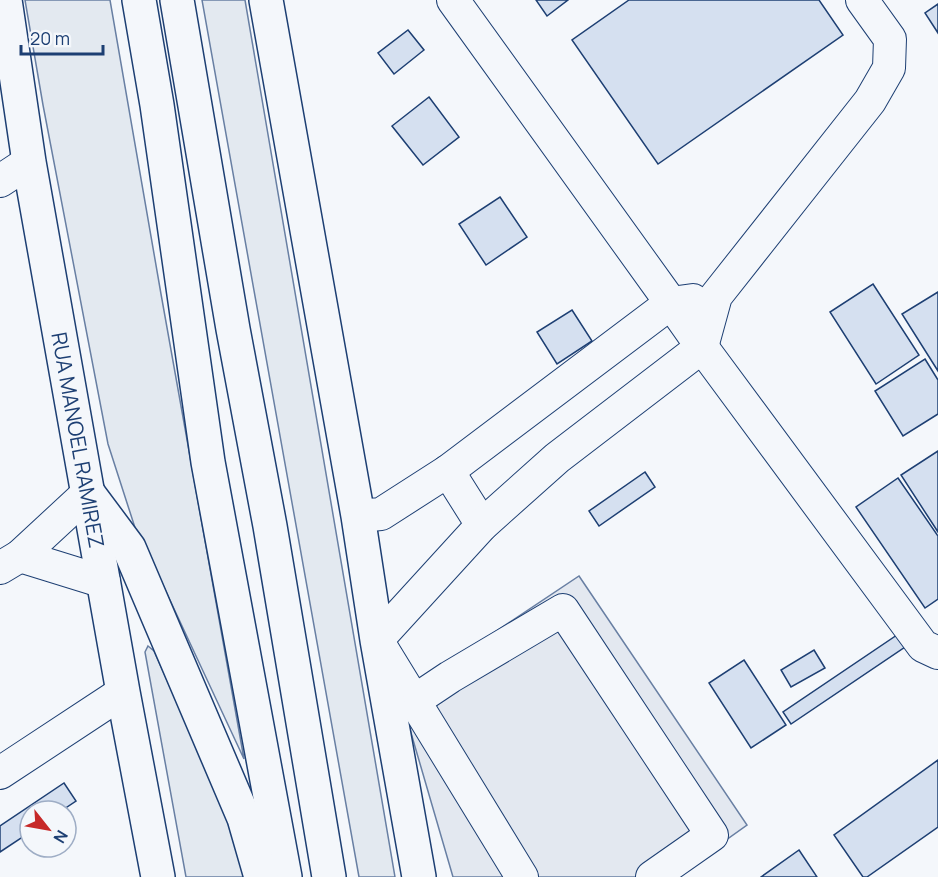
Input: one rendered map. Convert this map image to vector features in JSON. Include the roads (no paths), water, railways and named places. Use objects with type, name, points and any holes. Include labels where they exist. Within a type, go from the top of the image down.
[{"type":"main road","name":"RUA MANOEL RAMIREZ","points":[[5,0],[29,162],[158,877]]},
{"type":"main road","points":[[139,0],[157,105],[208,462],[285,877]]},
{"type":"main road","points":[[177,0],[233,329],[270,526],[329,877]]},
{"type":"main road","points":[[266,0],[358,516],[377,640],[419,877]]},
{"type":"main road","points":[[88,493],[129,548],[244,818],[261,877]]},
{"type":"street","points":[[453,0],[702,347],[923,646],[938,653]]},
{"type":"street","points":[[522,877],[377,640],[482,525],[557,458],[702,347],[716,296],[870,101],[889,68],[890,39],[862,0]]},
{"type":"street","points":[[0,181],[29,162]]},
{"type":"street","points":[[358,516],[381,514],[448,471],[671,303],[716,296]]},
{"type":"street","points":[[448,471],[482,525]]},
{"type":"street","points":[[10,562],[88,493]]},
{"type":"street","points":[[10,562],[104,582]]},
{"type":"street","points":[[414,701],[563,610],[712,835],[652,877]]},
{"type":"street","points":[[0,773],[123,692]]}]
